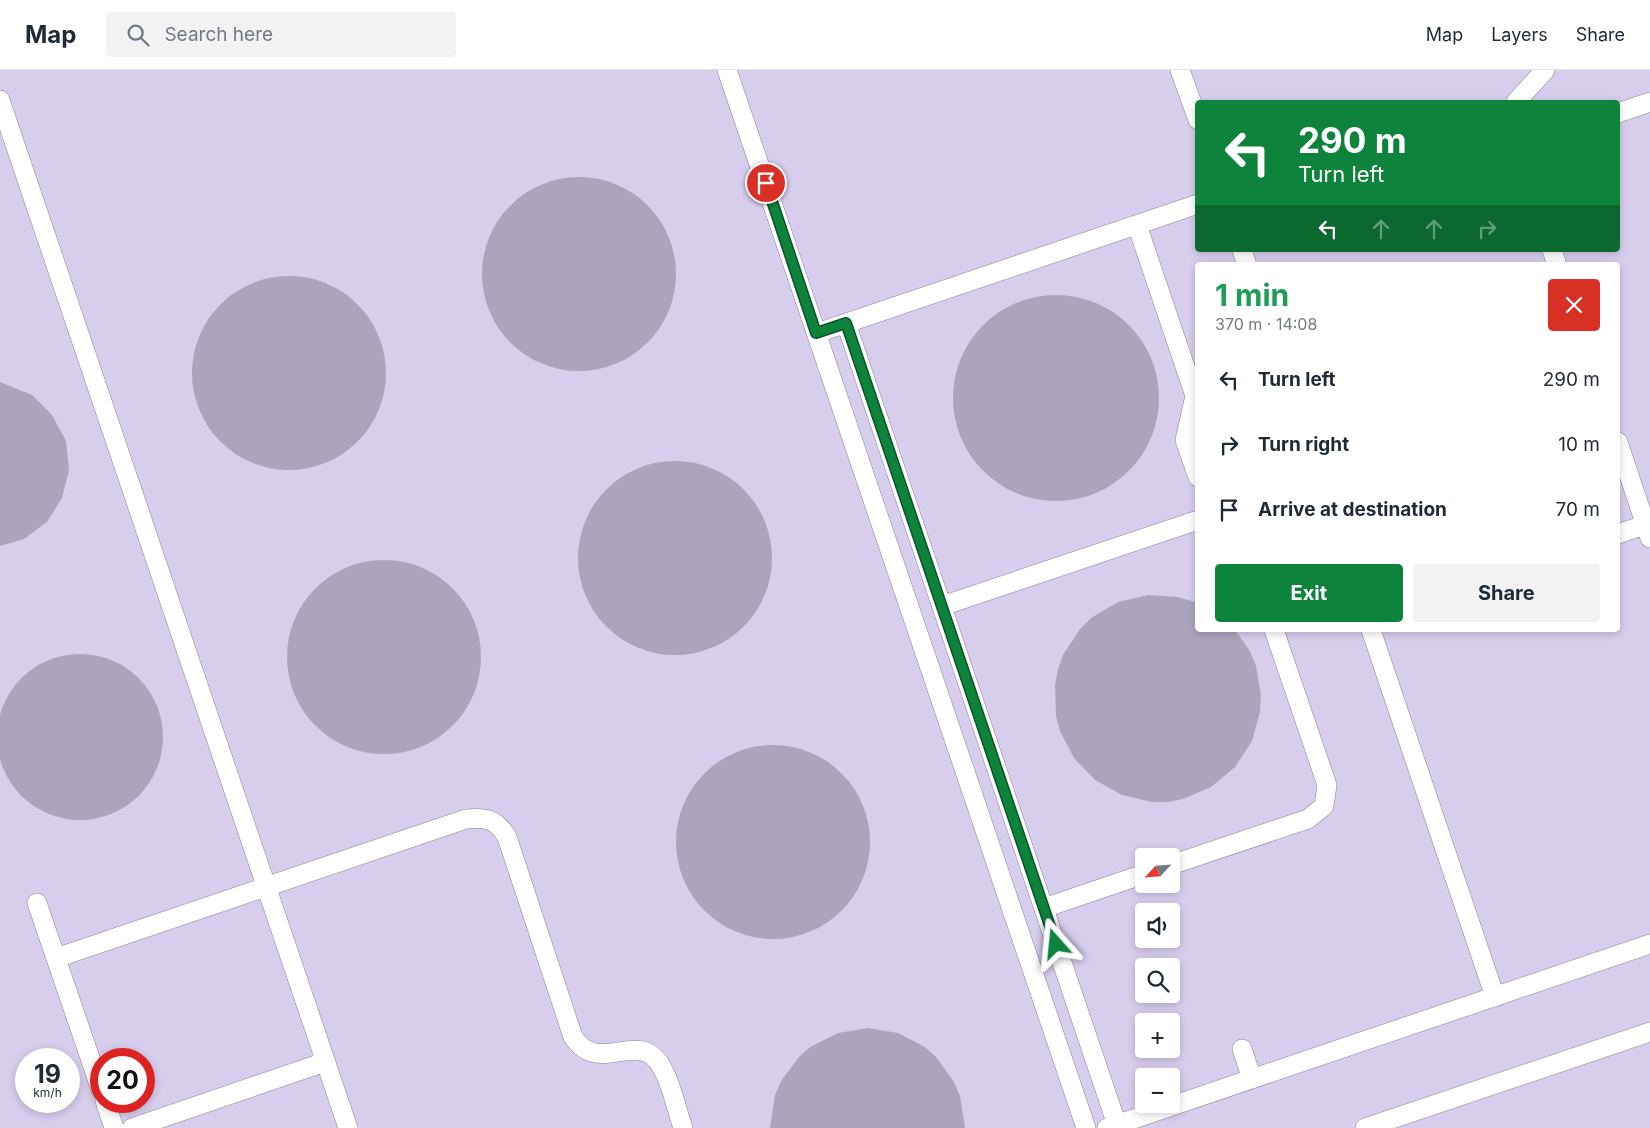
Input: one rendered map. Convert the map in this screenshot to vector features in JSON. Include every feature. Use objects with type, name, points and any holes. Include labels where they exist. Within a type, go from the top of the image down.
[{"type":"lane","points":[[728,70],[1086,1128]]},
{"type":"lane","points":[[1180,70],[1195,112]]},
{"type":"lane","points":[[1518,100],[1545,70]]},
{"type":"lane","points":[[0,100],[348,1128]]},
{"type":"lane","points":[[1620,112],[1650,102]]},
{"type":"lane","points":[[816,333],[1195,205]]},
{"type":"lane","points":[[1137,224],[1195,396],[1185,440],[1195,468]]},
{"type":"lane","points":[[846,323],[1044,908],[1112,1126],[1650,944]]},
{"type":"lane","points":[[1620,448],[1648,528],[1620,534]]},
{"type":"lane","points":[[942,606],[1195,521]]},
{"type":"lane","points":[[1180,862],[1308,818],[1324,806],[1327,785],[1275,632]]},
{"type":"lane","points":[[1372,632],[1495,997]]},
{"type":"lane","points":[[56,958],[466,819],[490,820],[500,826],[507,837],[573,1037],[580,1047],[587,1052],[613,1054],[636,1049],[651,1054],[660,1065],[683,1128]]},
{"type":"lane","points":[[1044,908],[1135,877]]},
{"type":"lane","points":[[37,903],[90,1058]]},
{"type":"lane","points":[[1365,1128],[1650,1032]]},
{"type":"lane","points":[[1242,1049],[1252,1079]]},
{"type":"lane","points":[[132,1128],[325,1062]]},
{"type":"lane","points":[[109,1113],[114,1128]]},
{"type":"shaded area","points":[[0,70],[1650,70],[1650,1128],[0,1128]]},
{"type":"building","points":[[569,177],[589,177],[625,188],[648,205],[660,220],[669,237],[676,264],[676,284],[669,311],[660,328],[648,343],[633,355],[616,364],[589,371],[569,371],[533,360],[517,349],[504,336],[493,320],[486,302],[482,284],[482,264],[493,228],[504,212],[517,199],[533,188],[551,181]]},
{"type":"building","points":[[279,276],[299,276],[335,287],[358,304],[370,319],[379,336],[386,363],[386,383],[379,410],[370,427],[358,442],[343,454],[326,463],[299,470],[279,470],[243,459],[227,448],[214,435],[203,419],[196,401],[192,383],[192,363],[203,327],[214,311],[227,298],[243,287],[261,280]]},
{"type":"building","points":[[1046,295],[1066,295],[1086,299],[1105,307],[1122,318],[1136,332],[1147,349],[1155,368],[1159,398],[1155,428],[1147,447],[1136,464],[1122,478],[1105,489],[1086,497],[1066,501],[1046,501],[1026,497],[1007,489],[990,478],[976,464],[965,447],[957,428],[953,408],[953,388],[957,368],[965,349],[976,332],[990,318],[1007,307],[1026,299]]},
{"type":"building","points":[[0,382],[32,395],[52,415],[66,441],[69,470],[62,498],[47,522],[24,539],[0,546]]},
{"type":"building","points":[[665,461],[685,461],[721,472],[744,489],[756,504],[765,521],[772,548],[772,568],[765,595],[756,612],[744,627],[729,639],[712,648],[685,655],[665,655],[629,644],[613,633],[600,620],[589,604],[582,586],[578,568],[578,548],[589,512],[600,496],[613,483],[629,472],[647,465]]},
{"type":"building","points":[[374,560],[394,560],[430,571],[453,588],[465,603],[474,620],[481,647],[481,667],[474,694],[465,711],[453,726],[438,738],[421,747],[394,754],[374,754],[338,743],[322,732],[309,719],[298,703],[291,685],[287,667],[287,647],[298,611],[309,595],[322,582],[338,571],[356,564]]},
{"type":"building","points":[[1148,595],[1178,597],[1195,602],[1195,632],[1236,632],[1250,651],[1256,666],[1261,696],[1260,712],[1252,741],[1235,767],[1211,787],[1183,799],[1168,802],[1152,802],[1122,795],[1095,780],[1074,758],[1060,731],[1056,716],[1055,685],[1063,655],[1080,629],[1091,618],[1118,602]]},
{"type":"building","points":[[80,654],[96,656],[126,668],[149,691],[159,713],[162,729],[161,753],[149,783],[126,806],[96,818],[80,820],[64,818],[34,806],[11,783],[-1,753],[-1,721],[11,691],[34,668],[64,656]]},
{"type":"building","points":[[763,745],[783,745],[819,756],[842,773],[854,788],[863,805],[870,832],[870,852],[863,879],[854,896],[842,911],[827,923],[810,932],[783,939],[763,939],[727,928],[711,917],[698,904],[687,888],[680,870],[676,852],[676,832],[687,796],[698,780],[711,767],[727,756],[745,749]]},
{"type":"building","points":[[868,1028],[898,1033],[925,1047],[936,1057],[954,1082],[960,1096],[965,1128],[770,1128],[775,1095],[781,1081],[799,1057],[810,1047],[838,1033]]},
{"type":"route","points":[[766,183],[816,333],[846,323],[1056,944]]}]
